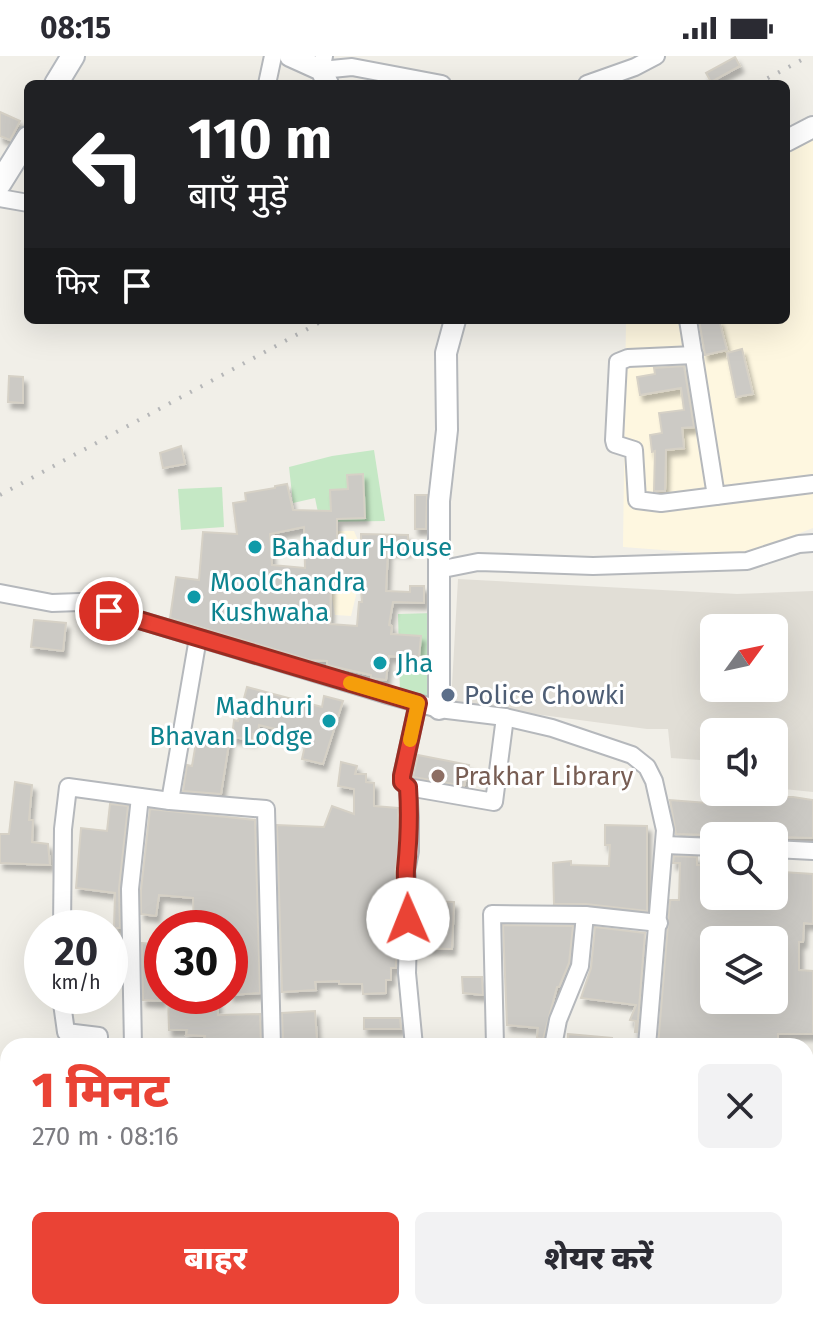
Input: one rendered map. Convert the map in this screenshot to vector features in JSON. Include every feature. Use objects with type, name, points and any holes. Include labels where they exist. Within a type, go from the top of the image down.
[{"type":"main road","points":[[58,80],[73,56]]},
{"type":"main road","points":[[0,183],[24,144]]},
{"type":"street","points":[[268,80],[273,56]]},
{"type":"street","points":[[290,56],[325,70],[352,67],[421,80]]},
{"type":"street","points":[[598,80],[656,56]]},
{"type":"street","points":[[790,139],[813,127]]},
{"type":"street","points":[[0,198],[24,202]]},
{"type":"street","points":[[439,709],[439,501],[447,430],[446,324]]},
{"type":"street","points":[[446,353],[454,324]]},
{"type":"street","points":[[689,324],[716,496]]},
{"type":"street","points":[[694,355],[628,358],[618,362],[614,440],[615,444],[632,448],[635,453],[637,500],[661,503],[813,484]]},
{"type":"street","points":[[438,570],[478,562],[593,566],[747,561],[799,544],[813,543]]},
{"type":"street","points":[[0,593],[52,603],[80,602],[439,709],[505,717],[552,728],[632,755],[647,767],[654,781],[665,830],[648,1038]]},
{"type":"street","points":[[170,801],[198,638]]},
{"type":"street","points":[[418,703],[402,782],[408,787],[494,802],[505,717]]},
{"type":"street","points":[[62,910],[63,829],[68,787],[170,801],[266,809],[272,1038]]},
{"type":"street","points":[[408,787],[407,973],[413,1038]]},
{"type":"street","points":[[133,1038],[130,889],[140,797]]},
{"type":"street","points":[[665,845],[700,846]]},
{"type":"street","points":[[788,850],[813,851]]},
{"type":"street","points":[[495,1038],[492,914],[585,915],[659,923]]},
{"type":"street","points":[[555,1038],[558,1020],[580,966],[585,915]]},
{"type":"street","points":[[63,1014],[65,1038]]},
{"type":"street","points":[[76,1038],[99,1038]]},
{"type":"shaded area","points":[[813,131],[813,528],[741,556],[623,547],[626,324],[790,324],[790,143]]},
{"type":"shaded area","points":[[331,531],[354,531],[360,545],[360,579],[351,616],[335,615],[328,575]]},
{"type":"shaded area","points":[[458,579],[737,594],[813,591],[813,792],[788,789],[788,718],[700,718],[700,760],[671,758],[668,729],[647,729],[451,703]]},
{"type":"green space","points":[[374,450],[385,521],[320,522],[315,498],[293,503],[289,467]]},
{"type":"green space","points":[[222,487],[224,527],[181,530],[178,489]]},
{"type":"green space","points":[[434,613],[436,703],[400,694],[398,614]]},
{"type":"building","points":[[735,57],[740,66],[715,80],[710,80],[706,73]]},
{"type":"building","points":[[0,112],[20,121],[10,140],[0,136]]},
{"type":"building","points":[[700,324],[720,324],[727,350],[705,355]]},
{"type":"building","points":[[742,349],[753,394],[736,397],[727,353]]},
{"type":"building","points":[[684,366],[694,427],[682,428],[684,448],[666,450],[665,491],[654,491],[655,451],[652,452],[650,435],[662,433],[659,413],[684,410],[681,388],[640,395],[637,377],[655,374],[654,368]]},
{"type":"building","points":[[9,376],[23,377],[23,403],[8,402]]},
{"type":"building","points":[[181,446],[185,464],[163,468],[160,453]]},
{"type":"building","points":[[363,474],[365,518],[337,519],[337,548],[361,541],[361,534],[408,535],[408,551],[388,550],[386,591],[410,592],[410,586],[424,586],[424,603],[393,602],[389,625],[392,626],[391,634],[421,636],[419,658],[389,656],[386,680],[371,678],[371,675],[327,665],[327,661],[310,660],[170,618],[176,577],[199,580],[203,532],[237,534],[233,503],[246,501],[245,493],[287,484],[293,510],[331,511],[330,490],[348,489],[347,475]],"holes":[[[304,527],[305,568],[272,565],[270,534]],[[331,579],[360,579],[362,602],[359,602],[357,626],[330,624]]]},
{"type":"building","points":[[415,495],[427,495],[426,529],[415,529]]},
{"type":"building","points":[[34,620],[66,623],[63,651],[31,647]]},
{"type":"building","points":[[247,687],[322,707],[324,696],[343,701],[323,764],[302,759],[306,741],[282,734],[283,731],[259,725],[258,734],[253,734],[253,740],[232,737],[234,720],[238,721]]},
{"type":"building","points":[[198,731],[230,737],[221,794],[183,791],[187,765],[192,766]]},
{"type":"building","points":[[418,755],[469,765],[464,786],[413,777]]},
{"type":"building","points":[[341,762],[357,766],[355,774],[366,774],[366,782],[374,783],[374,806],[398,808],[396,968],[391,968],[391,980],[386,980],[386,993],[363,994],[362,984],[339,984],[339,981],[315,982],[316,990],[282,992],[277,825],[324,827],[332,806],[354,814],[354,789],[338,786]]},
{"type":"building","points":[[15,782],[32,785],[29,820],[33,820],[32,842],[48,844],[50,865],[0,863],[0,834],[9,834]]},
{"type":"building","points":[[788,797],[813,800],[813,838],[788,837],[788,822],[700,822],[700,835],[676,834],[670,800],[700,802],[700,806],[788,806]]},
{"type":"building","points":[[110,804],[128,806],[120,910],[115,910],[115,893],[76,888],[81,828],[107,831]]},
{"type":"building","points":[[150,809],[255,820],[260,993],[248,994],[248,910],[193,910],[193,898],[159,895],[157,910],[144,910],[144,914],[141,914]]},
{"type":"building","points":[[605,825],[647,826],[647,911],[586,904],[554,904],[553,863],[571,861],[571,865],[609,866],[610,845],[605,845]]},
{"type":"building","points":[[674,856],[697,857],[697,865],[700,865],[700,910],[788,910],[788,872],[813,874],[813,924],[804,923],[803,942],[799,942],[799,970],[813,971],[813,1034],[778,1034],[778,1038],[659,1038],[670,900],[679,900],[680,863],[673,863]]},
{"type":"building","points":[[419,888],[422,888],[422,901],[454,902],[452,949],[419,948]]},
{"type":"building","points":[[503,925],[573,926],[569,963],[557,987],[543,1038],[537,1038],[538,1028],[507,1025]]},
{"type":"building","points":[[595,927],[645,933],[637,1032],[636,1021],[630,1020],[636,1005],[581,998],[591,968]]},
{"type":"building","points":[[142,943],[144,943],[143,1000]]},
{"type":"building","points":[[462,977],[482,977],[483,995],[463,993]]},
{"type":"building","points":[[315,1011],[317,1038],[283,1038],[282,1013]]},
{"type":"building","points":[[169,1014],[260,1014],[261,1038],[205,1038],[186,1035],[187,1030],[169,1030]]},
{"type":"building","points":[[364,1018],[400,1018],[401,1029],[364,1029]]},
{"type":"building","points":[[568,1034],[612,1038],[568,1038]]},
{"type":"railway","points":[[764,80],[809,56]]},
{"type":"railway","points":[[0,495],[317,324]]},
{"type":"slow traffic","points":[[350,683],[418,703],[410,740]]},
{"type":"place","name":"Bahadur House","points":[[255,547]]},
{"type":"place","name":"MoolChandra Kushwaha","points":[[194,597]]},
{"type":"place","name":"Jha","points":[[380,663]]},
{"type":"place","name":"Police Chowki","points":[[448,695]]},
{"type":"place","name":"Madhuri Bhavan Lodge","points":[[329,721]]},
{"type":"place","name":"Prakhar Library","points":[[438,776]]},
{"type":"route","points":[[109,611],[418,703],[402,776],[402,782],[408,787],[410,818],[410,851],[406,871],[408,919]]}]
